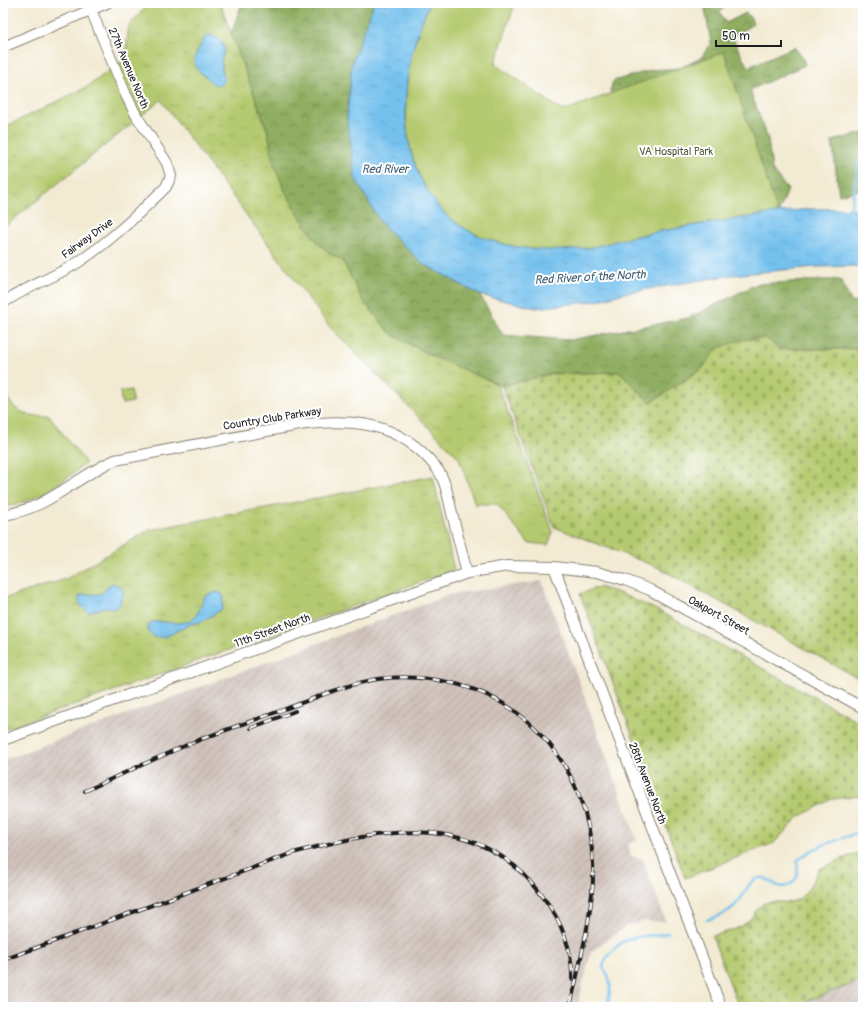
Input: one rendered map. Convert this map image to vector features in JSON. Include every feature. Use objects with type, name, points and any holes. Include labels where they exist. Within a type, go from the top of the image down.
[{"type":"street","points":[[3,47],[107,3]]},
{"type":"street","name":"27th Avenue North","points":[[91,10],[126,95],[136,115],[167,163],[171,176]]},
{"type":"street","name":"Fairway Drive","points":[[3,303],[19,292],[80,261],[97,248],[166,187],[171,176]]},
{"type":"street","name":"Country Club Parkway","points":[[3,515],[35,507],[48,501],[96,468],[115,460],[299,425],[326,421],[349,422],[392,431],[411,442],[429,459],[441,475],[448,495],[467,572]]},
{"type":"street","name":"11th Street North","points":[[3,740],[467,572],[507,566],[554,567]]},
{"type":"street","name":"Oakport Street","points":[[554,567],[597,572],[650,590],[863,708]]},
{"type":"street","name":"28th Avenue North","points":[[554,567],[721,1007]]},
{"type":"shaded area","points":[[542,581],[637,840],[628,844],[631,856],[643,859],[666,922],[645,921],[626,926],[591,952],[577,1007],[3,1007],[3,760],[451,594]]},
{"type":"shaded area","points":[[863,980],[863,1007],[790,1007]]},
{"type":"green space","points":[[150,3],[220,3],[268,132],[343,250],[498,386],[553,532],[548,545],[528,543],[497,504],[475,504],[459,458],[329,326],[161,100],[3,228],[3,128],[87,87],[125,59],[129,25]]},
{"type":"green space","points":[[242,3],[374,3],[352,63],[347,117],[422,263],[480,295],[503,335],[570,340],[688,318],[757,284],[840,279],[852,303],[863,299],[863,349],[779,349],[766,338],[716,349],[703,368],[650,403],[620,372],[551,374],[502,386],[436,358],[391,334],[361,298],[343,261],[327,252],[314,238],[298,214],[283,187],[273,161],[268,132],[231,33]]},
{"type":"green space","name":"VA Hospital Park","points":[[430,3],[515,3],[495,64],[563,111],[724,52],[778,214],[684,227],[599,246],[565,250],[531,249],[513,246],[479,236],[464,228],[438,207],[428,192],[416,166],[408,139],[406,119],[407,79],[416,40]]},
{"type":"green space","points":[[704,3],[728,3],[720,12],[726,23],[746,13],[751,18],[753,24],[732,37],[748,67],[794,47],[802,56],[805,65],[750,90],[768,139],[772,170],[788,190],[778,214],[716,222],[610,91],[613,81],[652,70],[680,68],[701,58],[711,43]]},
{"type":"green space","points":[[863,133],[863,189],[839,195],[832,141]]},
{"type":"green space","points":[[766,338],[779,349],[863,349],[863,681],[657,567],[554,527],[502,386],[551,374],[620,372],[650,403],[703,368],[716,349],[740,340]]},
{"type":"green space","points":[[3,390],[11,404],[21,412],[33,415],[49,416],[86,463],[48,491],[27,501],[3,507]]},
{"type":"green space","points":[[131,390],[133,402],[122,404],[120,392]]},
{"type":"green space","points":[[433,476],[454,570],[3,730],[3,599],[66,579],[149,530]]},
{"type":"green space","points":[[599,587],[619,593],[659,611],[863,724],[863,794],[860,796],[832,799],[799,817],[774,843],[685,878],[580,594]]},
{"type":"green space","points":[[863,852],[863,980],[790,1007],[741,1007],[738,1005],[712,936],[741,926],[749,920],[765,903],[774,901],[789,902],[796,900],[809,888],[819,869],[846,857]]},
{"type":"water","name":"Red River","points":[[374,3],[430,3],[416,40],[407,80],[406,119],[408,139],[416,167],[428,192],[440,208],[452,220],[466,229],[497,242],[513,246],[530,249],[564,250],[586,248],[632,237],[695,225],[775,213],[810,209],[863,209],[863,266],[815,267],[731,275],[624,293],[596,301],[536,308],[480,295],[422,263],[381,223],[355,178],[347,117],[352,63]]},
{"type":"water","points":[[211,35],[221,40],[225,49],[221,61],[224,80],[220,85],[213,83],[199,72],[195,62],[196,55],[203,39]]},
{"type":"water","points":[[112,583],[121,587],[124,592],[119,606],[115,609],[105,607],[89,612],[81,606],[79,601],[80,595],[101,594]]},
{"type":"water","points":[[216,592],[221,593],[224,597],[222,609],[203,621],[189,625],[165,637],[155,637],[148,631],[148,626],[152,622],[182,623],[193,619],[197,614],[205,596]]},
{"type":"waterway","points":[[850,213],[859,160]]},
{"type":"waterway","points":[[707,920],[723,914],[736,905],[754,880],[764,878],[781,887],[786,886],[792,883],[796,878],[798,860],[804,855],[829,843],[863,831]]},
{"type":"waterway","points":[[607,1007],[610,982],[609,977],[603,968],[604,963],[610,953],[618,945],[628,940],[637,937],[668,933]]},
{"type":"railway","points":[[85,791],[189,744],[354,684],[393,677],[408,677],[437,680],[470,688],[500,702],[526,720],[548,743],[566,769],[580,798],[589,830],[593,864],[593,880],[592,898],[586,936],[570,1007]]},
{"type":"railway","points":[[251,728],[295,711]]},
{"type":"railway","points":[[3,960],[293,853],[362,837],[396,833],[429,833],[461,838],[491,850],[519,869],[544,898],[561,926],[568,947],[572,968],[572,979]]},
{"type":"water label","name":"Red River of the North","points":[[590,277]]}]
